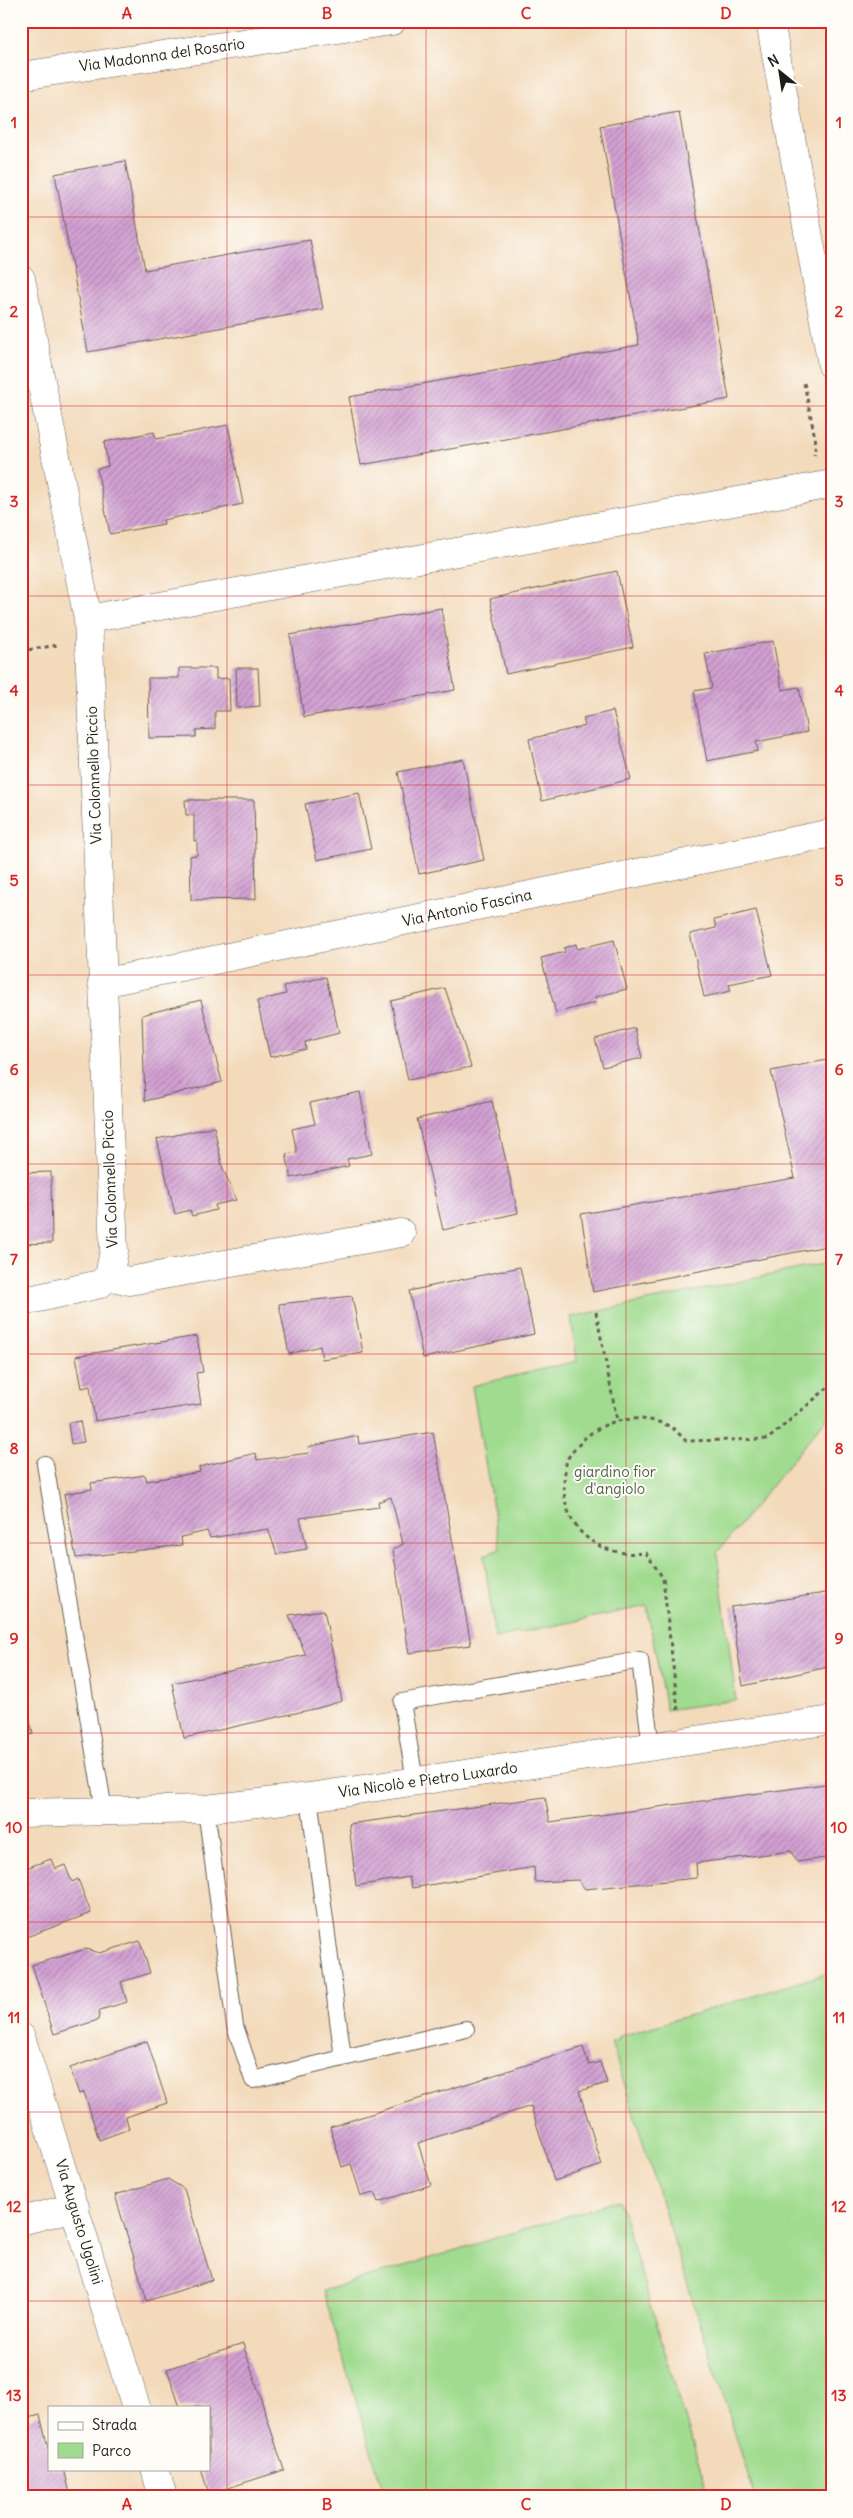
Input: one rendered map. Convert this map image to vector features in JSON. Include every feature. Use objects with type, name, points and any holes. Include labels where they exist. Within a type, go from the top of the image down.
[{"type":"street","name":"Via Madonna del Rosario","points":[[21,76],[392,21]]},
{"type":"street","points":[[770,21],[832,366]]},
{"type":"street","name":"Via Colonnello Piccio","points":[[21,279],[88,619],[114,1251],[109,1276]]},
{"type":"street","points":[[88,619],[832,484]]},
{"type":"street","name":"Via Antonio Fascina","points":[[102,983],[832,833]]},
{"type":"street","points":[[21,1302],[86,1289],[100,1284],[109,1276],[129,1280],[400,1232]]},
{"type":"street","name":"Via Nicolò e Pietro Luxardo","points":[[21,1813],[206,1809],[309,1797],[832,1720]]},
{"type":"street","name":"Via Augusto Ugolini","points":[[21,2037],[136,2406]]},
{"type":"street","points":[[21,2221],[75,2207]]},
{"type":"street","points":[[155,2470],[163,2497]]},
{"type":"lane","points":[[45,1464],[104,1810]]},
{"type":"lane","points":[[414,1782],[402,1702],[640,1660],[651,1747]]},
{"type":"lane","points":[[309,1797],[343,2058]]},
{"type":"lane","points":[[206,1809],[235,2026],[253,2080],[466,2029]]},
{"type":"path","points":[[803,377],[816,443],[811,460]]},
{"type":"path","points":[[596,1312],[617,1420]]},
{"type":"path","points":[[678,1714],[662,1578],[646,1553],[629,1555],[610,1552],[579,1531],[569,1517],[566,1507],[564,1492],[567,1459],[590,1434],[617,1420],[640,1419],[669,1426],[686,1441],[768,1439],[832,1384]]},
{"type":"green space","name":"giardino fior d'angiolo","points":[[832,1262],[832,1411],[717,1553],[736,1700],[666,1710],[647,1606],[495,1638],[484,1555],[500,1549],[472,1386],[577,1361],[571,1317]]},
{"type":"green space","points":[[832,1972],[832,2497],[755,2497],[611,2042],[619,2040],[618,2037]]},
{"type":"green space","points":[[619,2200],[709,2497],[385,2497],[323,2291]]},
{"type":"building","points":[[679,112],[729,399],[361,465],[349,397],[639,345],[600,126]]},
{"type":"building","points":[[125,161],[145,270],[310,240],[323,309],[88,352],[55,174]]},
{"type":"building","points":[[228,425],[243,504],[163,520],[164,524],[110,534],[97,469],[108,466],[104,442],[154,432],[156,439]]},
{"type":"building","points":[[617,571],[633,647],[506,674],[490,599]]},
{"type":"building","points":[[441,608],[455,690],[304,717],[290,635]]},
{"type":"building","points":[[773,641],[782,690],[799,687],[807,732],[756,742],[758,751],[707,761],[694,691],[712,688],[705,654]]},
{"type":"building","points":[[179,668],[216,668],[216,679],[229,678],[230,711],[215,711],[215,729],[196,730],[196,737],[149,738],[148,678],[179,678]]},
{"type":"building","points":[[236,668],[258,668],[260,706],[237,708]]},
{"type":"building","points":[[613,711],[631,779],[542,801],[529,739],[585,726],[583,718]]},
{"type":"building","points":[[463,759],[484,860],[419,874],[398,772]]},
{"type":"building","points":[[359,793],[371,849],[317,860],[305,804]]},
{"type":"building","points":[[185,800],[254,800],[256,899],[191,900],[190,856],[197,855],[197,840],[194,841],[194,815],[186,815]]},
{"type":"building","points":[[756,910],[772,975],[729,984],[731,991],[704,997],[690,934],[716,928],[714,920]]},
{"type":"building","points":[[614,940],[627,989],[595,997],[597,1002],[556,1013],[541,958],[565,952],[564,948],[576,944],[577,949]]},
{"type":"building","points":[[326,977],[339,1033],[305,1042],[306,1049],[270,1057],[257,1001],[286,994],[284,986]]},
{"type":"building","points":[[445,988],[471,1067],[408,1080],[391,1001]]},
{"type":"building","points":[[201,1000],[222,1082],[145,1101],[142,1015]]},
{"type":"building","points":[[635,1028],[642,1058],[603,1067],[595,1039]]},
{"type":"building","points":[[832,1059],[832,1245],[593,1292],[581,1214],[795,1178],[771,1071]]},
{"type":"building","points":[[360,1092],[372,1154],[347,1159],[349,1166],[291,1178],[286,1154],[297,1152],[292,1129],[315,1124],[310,1103]]},
{"type":"building","points":[[492,1101],[518,1213],[443,1230],[417,1119]]},
{"type":"building","points":[[214,1127],[222,1166],[236,1200],[215,1205],[216,1210],[192,1216],[190,1210],[175,1214],[157,1139]]},
{"type":"building","points":[[51,1172],[52,1243],[21,1244],[21,1173]]},
{"type":"building","points":[[520,1267],[534,1334],[423,1358],[409,1291]]},
{"type":"building","points":[[352,1296],[363,1353],[322,1359],[320,1346],[289,1354],[279,1304]]},
{"type":"building","points":[[197,1336],[203,1372],[196,1373],[201,1404],[95,1421],[90,1386],[82,1388],[76,1356]]},
{"type":"building","points":[[80,1421],[84,1442],[71,1444],[68,1423]]},
{"type":"building","points":[[433,1432],[471,1645],[409,1653],[393,1549],[403,1544],[391,1497],[378,1502],[379,1507],[300,1518],[307,1549],[277,1554],[268,1529],[210,1538],[207,1531],[181,1537],[182,1545],[76,1558],[64,1494],[92,1489],[91,1483],[145,1475],[147,1481],[200,1472],[199,1467],[256,1453],[257,1460],[309,1453],[308,1447],[358,1436],[359,1444]]},
{"type":"building","points":[[832,1592],[832,1666],[743,1686],[731,1607]]},
{"type":"building","points":[[324,1610],[342,1701],[184,1738],[172,1683],[306,1655],[289,1615]]},
{"type":"building","points":[[21,1679],[33,1734],[21,1737]]},
{"type":"building","points":[[832,1783],[832,1857],[797,1862],[791,1851],[696,1863],[697,1878],[585,1889],[578,1880],[535,1882],[534,1867],[412,1888],[409,1877],[356,1886],[349,1824],[545,1797],[550,1822]]},
{"type":"building","points":[[21,1856],[26,1868],[51,1859],[55,1869],[65,1865],[72,1882],[78,1879],[91,1913],[21,1939]]},
{"type":"building","points":[[140,1941],[150,1973],[121,1982],[127,2002],[100,2010],[98,2020],[54,2034],[32,1965],[86,1949],[99,1953]]},
{"type":"building","points":[[147,2041],[167,2103],[126,2117],[129,2129],[99,2140],[84,2092],[79,2094],[70,2068]]},
{"type":"building","points":[[583,2047],[589,2065],[600,2062],[607,2083],[579,2091],[602,2165],[554,2181],[531,2106],[418,2143],[431,2185],[378,2202],[374,2193],[361,2196],[351,2164],[342,2167],[330,2127]]},
{"type":"building","points":[[168,2179],[184,2189],[212,2280],[147,2301],[115,2195]]},
{"type":"building","points":[[243,2344],[284,2470],[209,2494],[201,2470],[210,2470],[210,2406],[180,2406],[167,2369]]},
{"type":"building","points":[[40,2415],[48,2448],[48,2470],[64,2470],[71,2497],[21,2497],[21,2420]]}]
